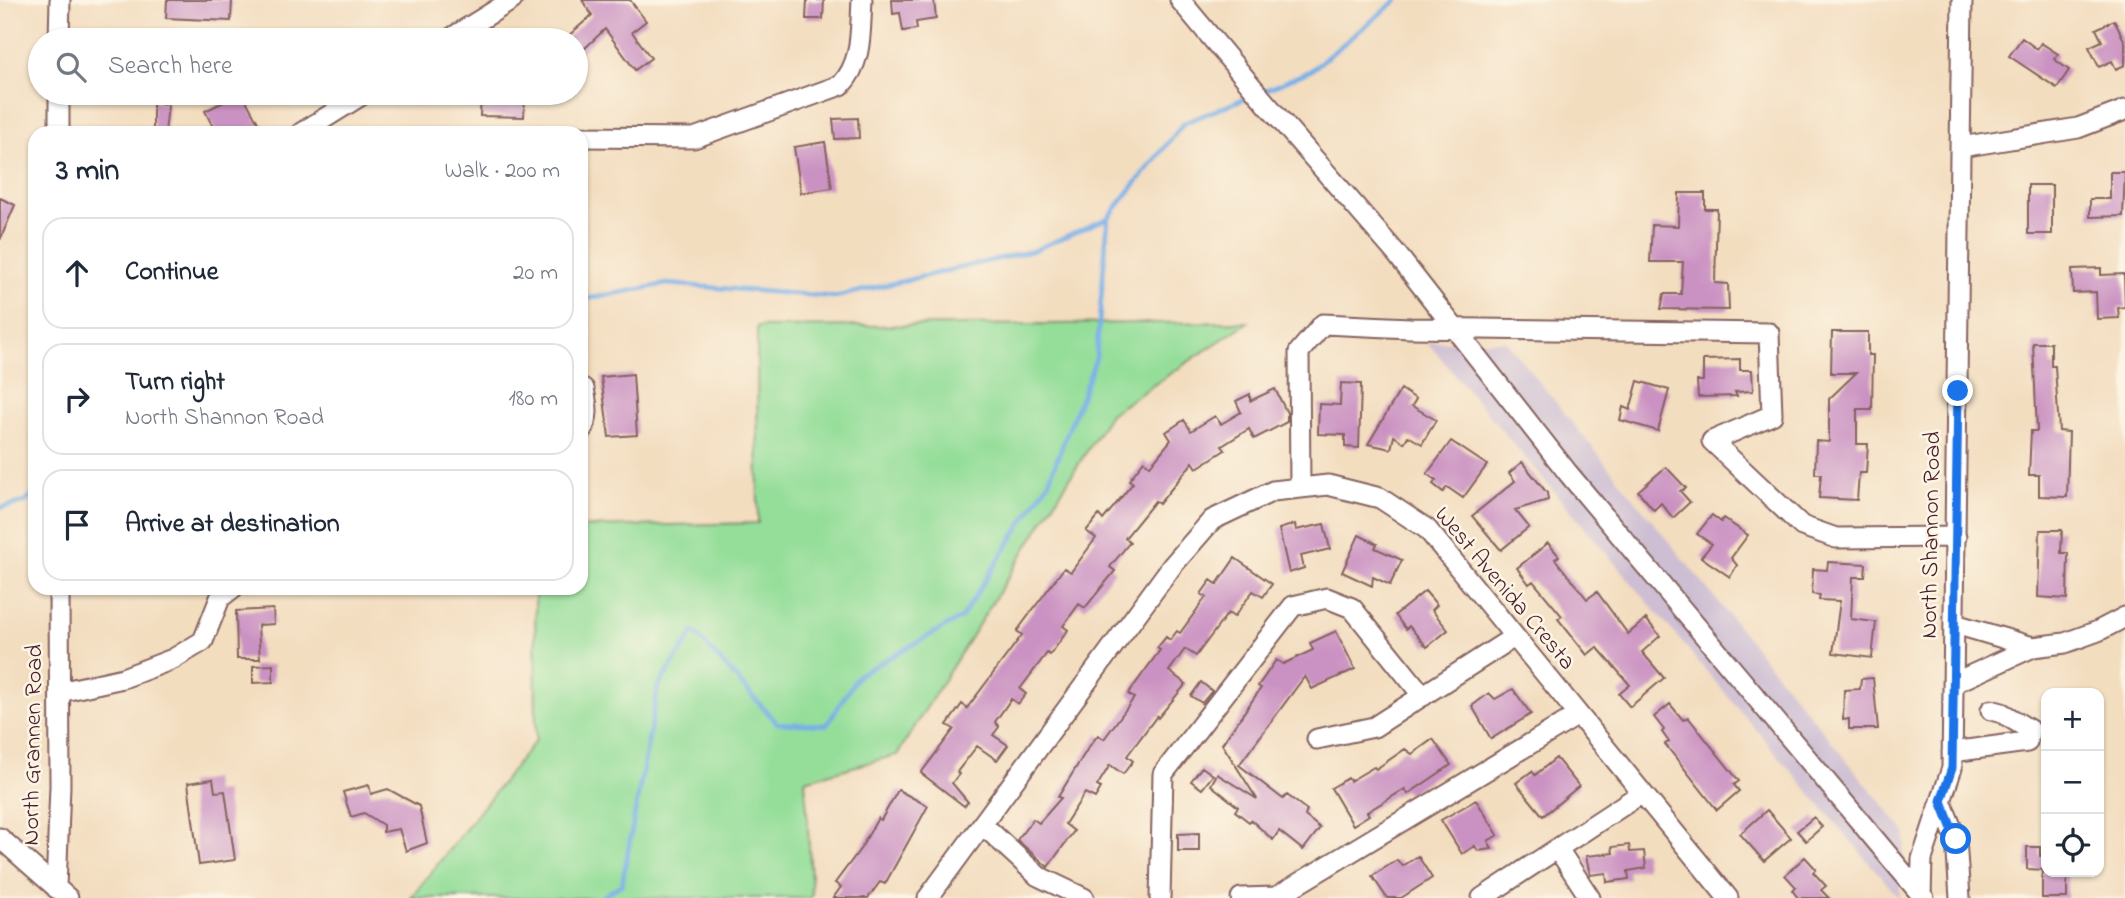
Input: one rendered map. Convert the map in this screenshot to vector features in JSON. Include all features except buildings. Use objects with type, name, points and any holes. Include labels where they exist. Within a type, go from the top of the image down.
[{"type":"street","points":[[60,0],[60,28]]},
{"type":"street","points":[[467,28],[512,0]]},
{"type":"street","points":[[588,137],[694,138],[841,85],[857,60],[862,0]]},
{"type":"street","points":[[1180,0],[1264,102],[1395,252],[1568,473],[1922,897]]},
{"type":"street","name":"North Shannon Road","points":[[1922,897],[1922,859],[1952,768],[1962,0]]},
{"type":"street","points":[[59,105],[59,126]]},
{"type":"street","points":[[312,126],[346,105]]},
{"type":"street","points":[[1961,147],[2078,128],[2125,110]]},
{"type":"street","points":[[1300,488],[1300,352],[1324,324],[1769,333],[1772,415],[1712,441],[1802,526],[1836,538],[1956,537]]},
{"type":"street","name":"West Avenida Cresta","points":[[928,898],[1172,566],[1212,520],[1273,491],[1328,485],[1380,498],[1427,529],[1728,898]]},
{"type":"street","name":"North Grannen Road","points":[[59,595],[62,893]]},
{"type":"street","points":[[60,692],[123,678],[173,659],[203,641],[220,598],[224,595]]},
{"type":"street","points":[[1160,898],[1163,774],[1293,606],[1327,598],[1352,608],[1423,696]]},
{"type":"street","points":[[1954,683],[2033,647],[2065,643],[2098,631],[2125,617]]},
{"type":"street","points":[[1955,624],[2033,647]]},
{"type":"street","points":[[1317,739],[1374,727],[1514,637]]},
{"type":"street","points":[[1952,752],[2027,742],[2030,730],[2002,713],[1991,710]]},
{"type":"street","points":[[1241,898],[1276,897],[1578,715]]},
{"type":"street","points":[[1482,898],[1642,793]]},
{"type":"street","points":[[1941,801],[1956,839],[1961,898]]},
{"type":"street","points":[[982,824],[1038,876],[1084,898]]},
{"type":"street","points":[[0,838],[62,893]]},
{"type":"street","points":[[1558,849],[1590,898]]},
{"type":"shaded area","points":[[1506,341],[1906,833],[1899,898],[1427,342]]},
{"type":"green space","points":[[1248,322],[1110,414],[897,755],[805,780],[812,895],[810,898],[411,898],[536,740],[535,595],[588,595],[588,527],[758,523],[757,327]]},
{"type":"waterway","points":[[1263,91],[1310,71],[1397,0]]},
{"type":"waterway","points":[[600,898],[622,884],[658,687],[694,632],[777,723],[827,725],[858,675],[961,618],[1048,483],[1096,358],[1108,218],[1184,123],[1251,96]]},
{"type":"waterway","points":[[588,299],[667,284],[835,297],[1032,251],[1108,218]]},
{"type":"waterway","points":[[0,508],[28,500]]},
{"type":"route","points":[[1956,839],[1941,801],[1952,768],[1958,391]]}]
